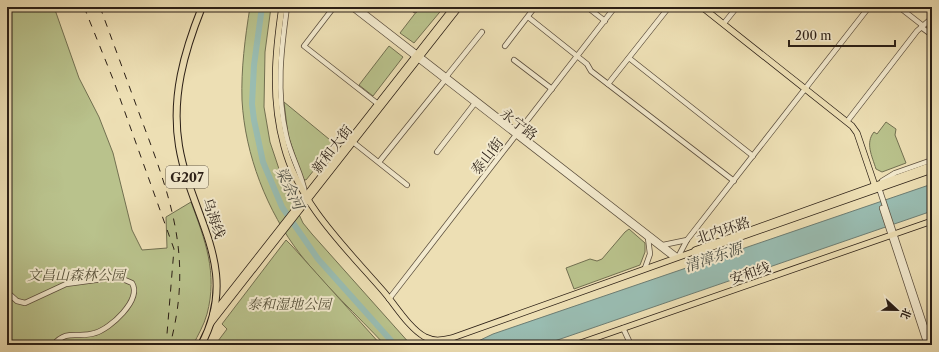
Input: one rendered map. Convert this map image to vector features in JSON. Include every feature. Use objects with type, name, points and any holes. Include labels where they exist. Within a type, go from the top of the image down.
[{"type":"highway","name":"乌海线","points":[[200,345],[210,325],[213,315],[216,281],[215,261],[210,240],[184,167],[177,122],[177,92],[180,71],[188,44],[202,7]]},
{"type":"main road","name":"北内环路","points":[[282,7],[275,71],[276,107],[288,161],[307,199],[389,299],[423,335],[431,339],[441,340],[615,280],[693,252],[701,247],[877,187],[932,170]]},
{"type":"main road","name":"新和大街","points":[[307,199],[378,104],[459,7]]},
{"type":"main road","points":[[702,7],[849,119],[860,131],[877,187]]},
{"type":"main road","points":[[706,7],[807,87],[847,121],[855,130],[877,187]]},
{"type":"main road","name":"新和大街","points":[[210,325],[299,208],[353,142],[418,57],[452,8]]},
{"type":"main road","name":"北内环路","points":[[877,187],[932,165]]},
{"type":"main road","name":"安和线","points":[[575,345],[932,221]]},
{"type":"main road","name":"新和大街","points":[[213,315],[282,230]]},
{"type":"street","points":[[287,7],[280,74],[281,105],[286,137],[304,186],[307,199]]},
{"type":"street","points":[[334,7],[304,46],[378,104]]},
{"type":"street","name":"永宁路","points":[[351,7],[446,78],[648,238],[676,258]]},
{"type":"street","name":"永宁路","points":[[357,7],[418,57]]},
{"type":"street","points":[[505,46],[535,7]]},
{"type":"street","points":[[587,7],[604,21]]},
{"type":"street","name":"泰山街","points":[[389,299],[615,7]]},
{"type":"street","points":[[608,84],[669,7]]},
{"type":"street","points":[[725,22],[737,7]]},
{"type":"street","points":[[676,258],[687,240],[869,7]]},
{"type":"street","points":[[899,7],[932,35]]},
{"type":"street","points":[[528,17],[587,64],[591,71],[734,181]]},
{"type":"street","points":[[849,119],[921,26],[932,18]]},
{"type":"street","points":[[379,162],[482,32]]},
{"type":"street","points":[[629,58],[753,156]]},
{"type":"street","points":[[514,60],[552,89]]},
{"type":"street","name":"永宁路","points":[[446,78],[475,103],[663,245],[676,258]]},
{"type":"street","points":[[437,152],[475,103]]},
{"type":"street","points":[[353,142],[407,185]]},
{"type":"street","points":[[931,345],[877,187],[895,173],[932,160]]},
{"type":"street","points":[[893,234],[927,345]]},
{"type":"street","points":[[645,268],[650,254],[648,238]]},
{"type":"street","points":[[663,245],[687,240]]},
{"type":"street","points":[[7,292],[17,301],[25,303],[66,284],[118,277],[132,283],[134,292],[132,300],[108,327],[92,334],[64,335],[53,345]]},
{"type":"street","points":[[624,328],[631,345]]},
{"type":"green space","name":"文昌山森林公园","points":[[7,7],[54,7],[79,78],[99,117],[113,153],[132,230],[142,250],[167,248],[166,217],[191,202],[205,243],[211,285],[207,314],[203,326],[193,345],[7,345]]},
{"type":"green space","points":[[250,7],[271,7],[265,52],[264,107],[270,142],[282,178],[303,223],[411,345],[385,345],[330,289],[310,266],[277,220],[253,162],[244,121],[242,77],[246,30]]},
{"type":"green space","points":[[420,7],[444,7],[414,43],[400,33]]},
{"type":"green space","points":[[389,46],[403,57],[373,96],[359,85]]},
{"type":"green space","points":[[284,102],[335,144],[306,180],[303,179],[288,135]]},
{"type":"green space","points":[[886,122],[896,129],[895,135],[906,163],[882,172],[876,169],[870,150],[870,141],[874,132],[877,134]]},
{"type":"green space","points":[[629,229],[645,243],[645,252],[640,265],[574,289],[566,268],[590,259],[597,261],[602,259]]},
{"type":"green space","name":"泰和湿地公园","points":[[286,240],[381,345],[215,345],[227,329],[222,324]]},
{"type":"water","points":[[932,184],[932,211],[543,345],[470,345],[493,334]]},
{"type":"waterway","name":"梁余河","points":[[262,7],[254,65],[252,104],[263,162],[282,207],[318,259],[395,345]]},
{"type":"railway","points":[[84,7],[113,79],[174,249],[167,334],[164,345]]},
{"type":"railway","points":[[100,7],[153,150],[170,204],[176,231],[180,285],[177,314],[170,345]]},
{"type":"water label","name":"清漳东源","points":[[713,257]]}]
